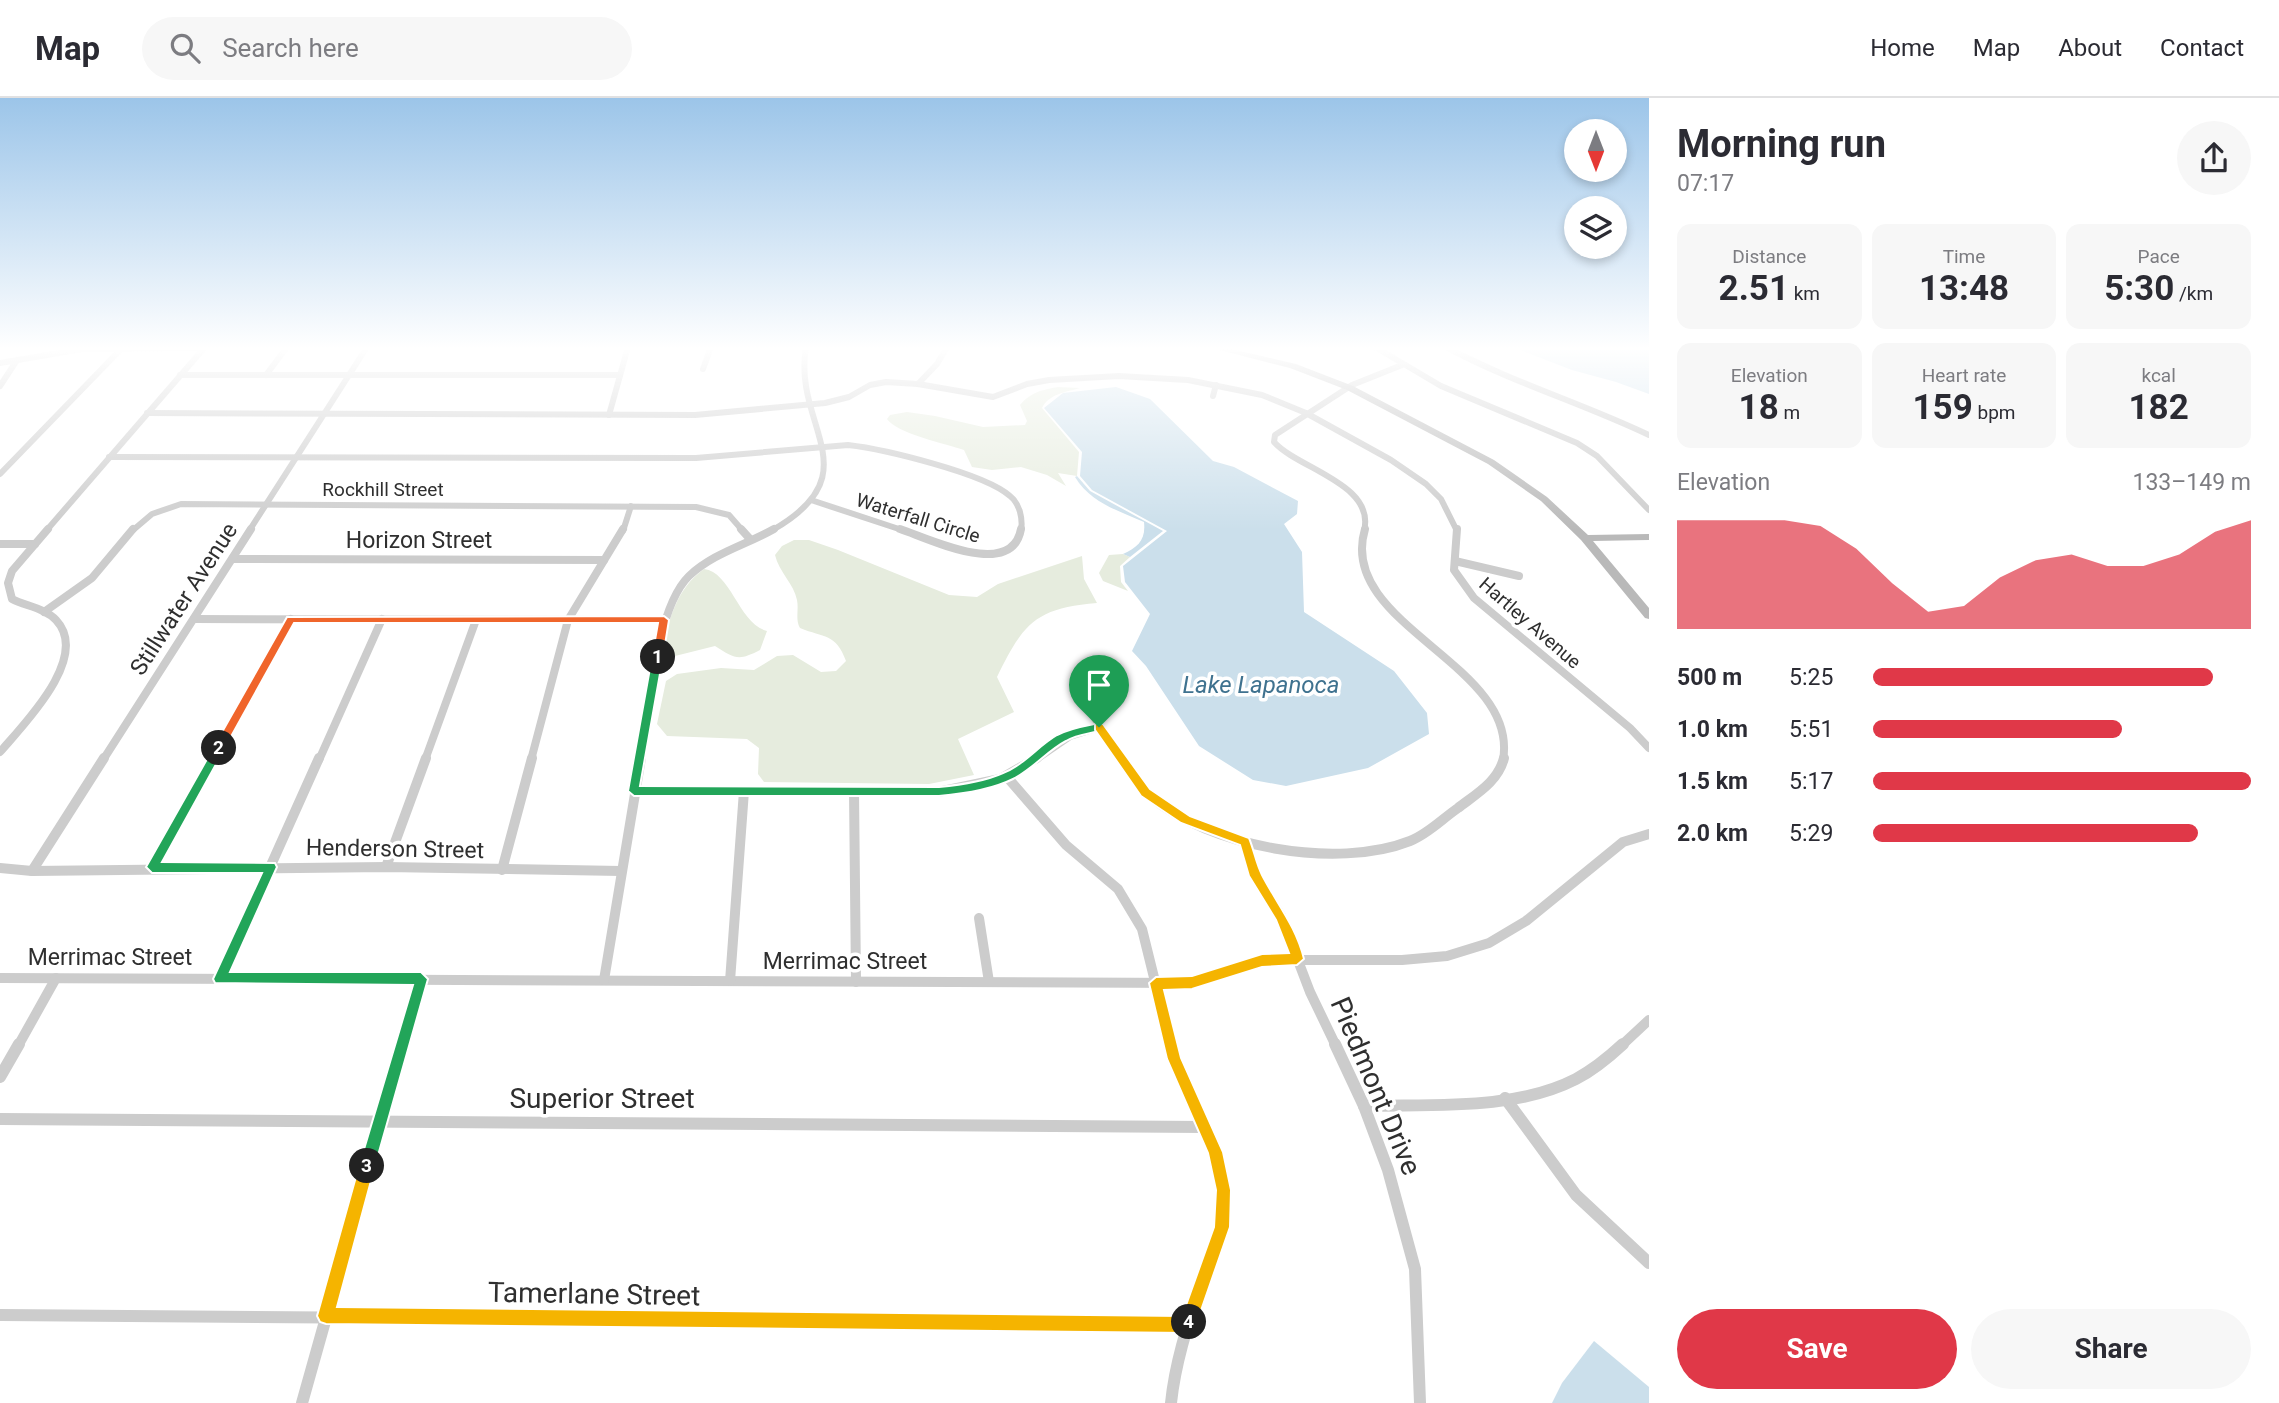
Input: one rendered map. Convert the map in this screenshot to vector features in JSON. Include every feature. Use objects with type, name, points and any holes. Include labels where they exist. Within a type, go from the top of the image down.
[{"type":"street","points":[[0,474],[65,408]]},
{"type":"street","points":[[0,752],[65,664],[65,632],[57,620],[44,611],[12,599],[8,591],[12,571],[151,408]]},
{"type":"street","name":"Stillwater Avenue","points":[[33,871],[328,408]]},
{"type":"street","points":[[609,415],[611,408]]},
{"type":"street","name":"Hartley Avenue","points":[[147,413],[695,415],[775,408]]},
{"type":"street","points":[[604,980],[664,620],[689,575],[723,552],[779,527],[811,500],[824,472],[822,447],[808,408]]},
{"type":"street","name":"Hartley Avenue","points":[[1294,408],[1391,460],[1426,484],[1441,499],[1457,528],[1454,570],[1474,598],[1630,728],[1649,748]]},
{"type":"street","points":[[1075,687],[1145,793],[1185,820],[1245,842],[1311,852],[1374,850],[1411,841],[1491,783],[1502,769],[1505,745],[1500,726],[1484,697],[1387,604],[1366,576],[1361,562],[1360,545],[1367,521],[1358,500],[1274,442],[1275,435],[1315,408]]},
{"type":"street","points":[[1387,408],[1491,462],[1544,499],[1585,538],[1649,615]]},
{"type":"street","points":[[1491,408],[1577,443],[1597,456],[1649,510]]},
{"type":"street","points":[[1589,408],[1649,435]]},
{"type":"street","points":[[109,457],[696,458],[822,447]]},
{"type":"street","name":"Waterfall Circle","points":[[811,500],[978,555],[1009,551],[1019,541],[1022,530],[1018,506],[1010,496],[983,480],[868,447],[822,447]]},
{"type":"street","name":"Rockhill Street","points":[[44,611],[81,588],[99,571],[138,522],[153,512],[181,504],[710,508],[729,515],[750,540]]},
{"type":"street","points":[[502,870],[568,620],[624,528],[631,506]]},
{"type":"street","points":[[1585,538],[1649,537]]},
{"type":"street","points":[[0,544],[35,544]]},
{"type":"street","name":"Horizon Street","points":[[233,559],[604,560]]},
{"type":"street","points":[[1455,562],[1519,576]]},
{"type":"street","points":[[194,619],[664,620]]},
{"type":"street","points":[[152,867],[291,619]]},
{"type":"street","points":[[220,979],[382,619]]},
{"type":"street","points":[[386,867],[476,620]]},
{"type":"street","points":[[634,791],[939,792],[966,789],[1007,777],[1031,763],[1060,739],[1077,731],[1099,727]]},
{"type":"street","points":[[1007,777],[1066,845],[1118,889],[1142,929],[1174,1059],[1215,1152],[1224,1190],[1222,1227],[1188,1324],[1173,1381],[1171,1403]]},
{"type":"street","points":[[730,981],[744,791]]},
{"type":"street","points":[[855,791],[856,982]]},
{"type":"street","name":"Merrimac Street","points":[[0,978],[1192,983],[1262,960],[1402,960],[1447,956],[1489,943],[1526,921],[1623,842],[1649,834]]},
{"type":"street","name":"Piedmont Drive","points":[[1245,842],[1256,876],[1293,940],[1297,959],[1315,1005],[1364,1106],[1388,1170],[1415,1269],[1420,1403]]},
{"type":"street","name":"Henderson Street","points":[[0,868],[33,871],[152,867],[386,867],[621,871]]},
{"type":"street","points":[[979,918],[989,982]]},
{"type":"street","points":[[0,1077],[56,978]]},
{"type":"street","points":[[302,1403],[421,979]]},
{"type":"street","points":[[1364,1106],[1505,1098],[1565,1085],[1611,1055],[1649,1020]]},
{"type":"street","points":[[1505,1098],[1576,1195],[1649,1263]]},
{"type":"street","name":"Superior Street","points":[[0,1119],[1204,1127]]},
{"type":"street","name":"Tamerlane Street","points":[[0,1314],[1188,1324]]},
{"type":"shaded area","points":[[1021,408],[1042,408],[1079,452],[1077,476],[1058,473],[1066,486],[1047,475],[1021,467],[992,470],[972,467],[964,450],[900,429],[887,419],[890,415],[907,412],[983,427],[1025,425],[1027,421]]},
{"type":"shaded area","points":[[794,540],[809,540],[838,550],[949,595],[977,597],[998,584],[1082,556],[1084,579],[1097,603],[1076,605],[1045,615],[1034,622],[1015,644],[997,677],[1014,712],[958,739],[974,775],[929,784],[764,782],[758,774],[759,748],[747,739],[667,736],[657,724],[666,681],[677,674],[721,668],[754,670],[777,656],[793,655],[821,672],[836,671],[846,661],[833,641],[800,628],[795,594],[775,555],[782,546]]},
{"type":"shaded area","points":[[1123,554],[1130,557],[1120,566],[1121,582],[1128,591],[1103,581],[1099,573],[1109,555]]},
{"type":"shaded area","points":[[704,569],[721,579],[749,619],[767,631],[760,650],[742,657],[732,656],[715,646],[675,656],[662,651],[680,596],[694,577]]},
{"type":"water","name":"Lake Lapanoca","points":[[1044,408],[1159,408],[1213,461],[1234,467],[1298,501],[1297,514],[1284,524],[1302,552],[1304,612],[1394,671],[1427,713],[1429,734],[1368,768],[1286,786],[1253,780],[1199,746],[1146,666],[1132,651],[1150,614],[1125,582],[1123,566],[1167,531],[1092,490],[1080,476],[1082,452]]},
{"type":"water","points":[[1075,477],[1090,491],[1163,531],[1130,557],[1123,554],[1140,542],[1144,534],[1144,522],[1097,500],[1081,486]]},
{"type":"water","points":[[1594,1341],[1649,1387],[1649,1403],[1552,1403],[1562,1383]]},
{"type":"route","points":[[291,619],[664,620],[634,791],[939,792],[966,789],[1007,777],[1031,763],[1060,739],[1077,731],[1099,727],[1145,793],[1185,820],[1245,842],[1256,876],[1293,940],[1297,959],[1262,960],[1192,983],[1156,983],[1174,1059],[1215,1152],[1224,1190],[1222,1227],[1188,1324],[326,1316],[421,979],[220,979],[271,867],[152,867],[291,619]]}]
